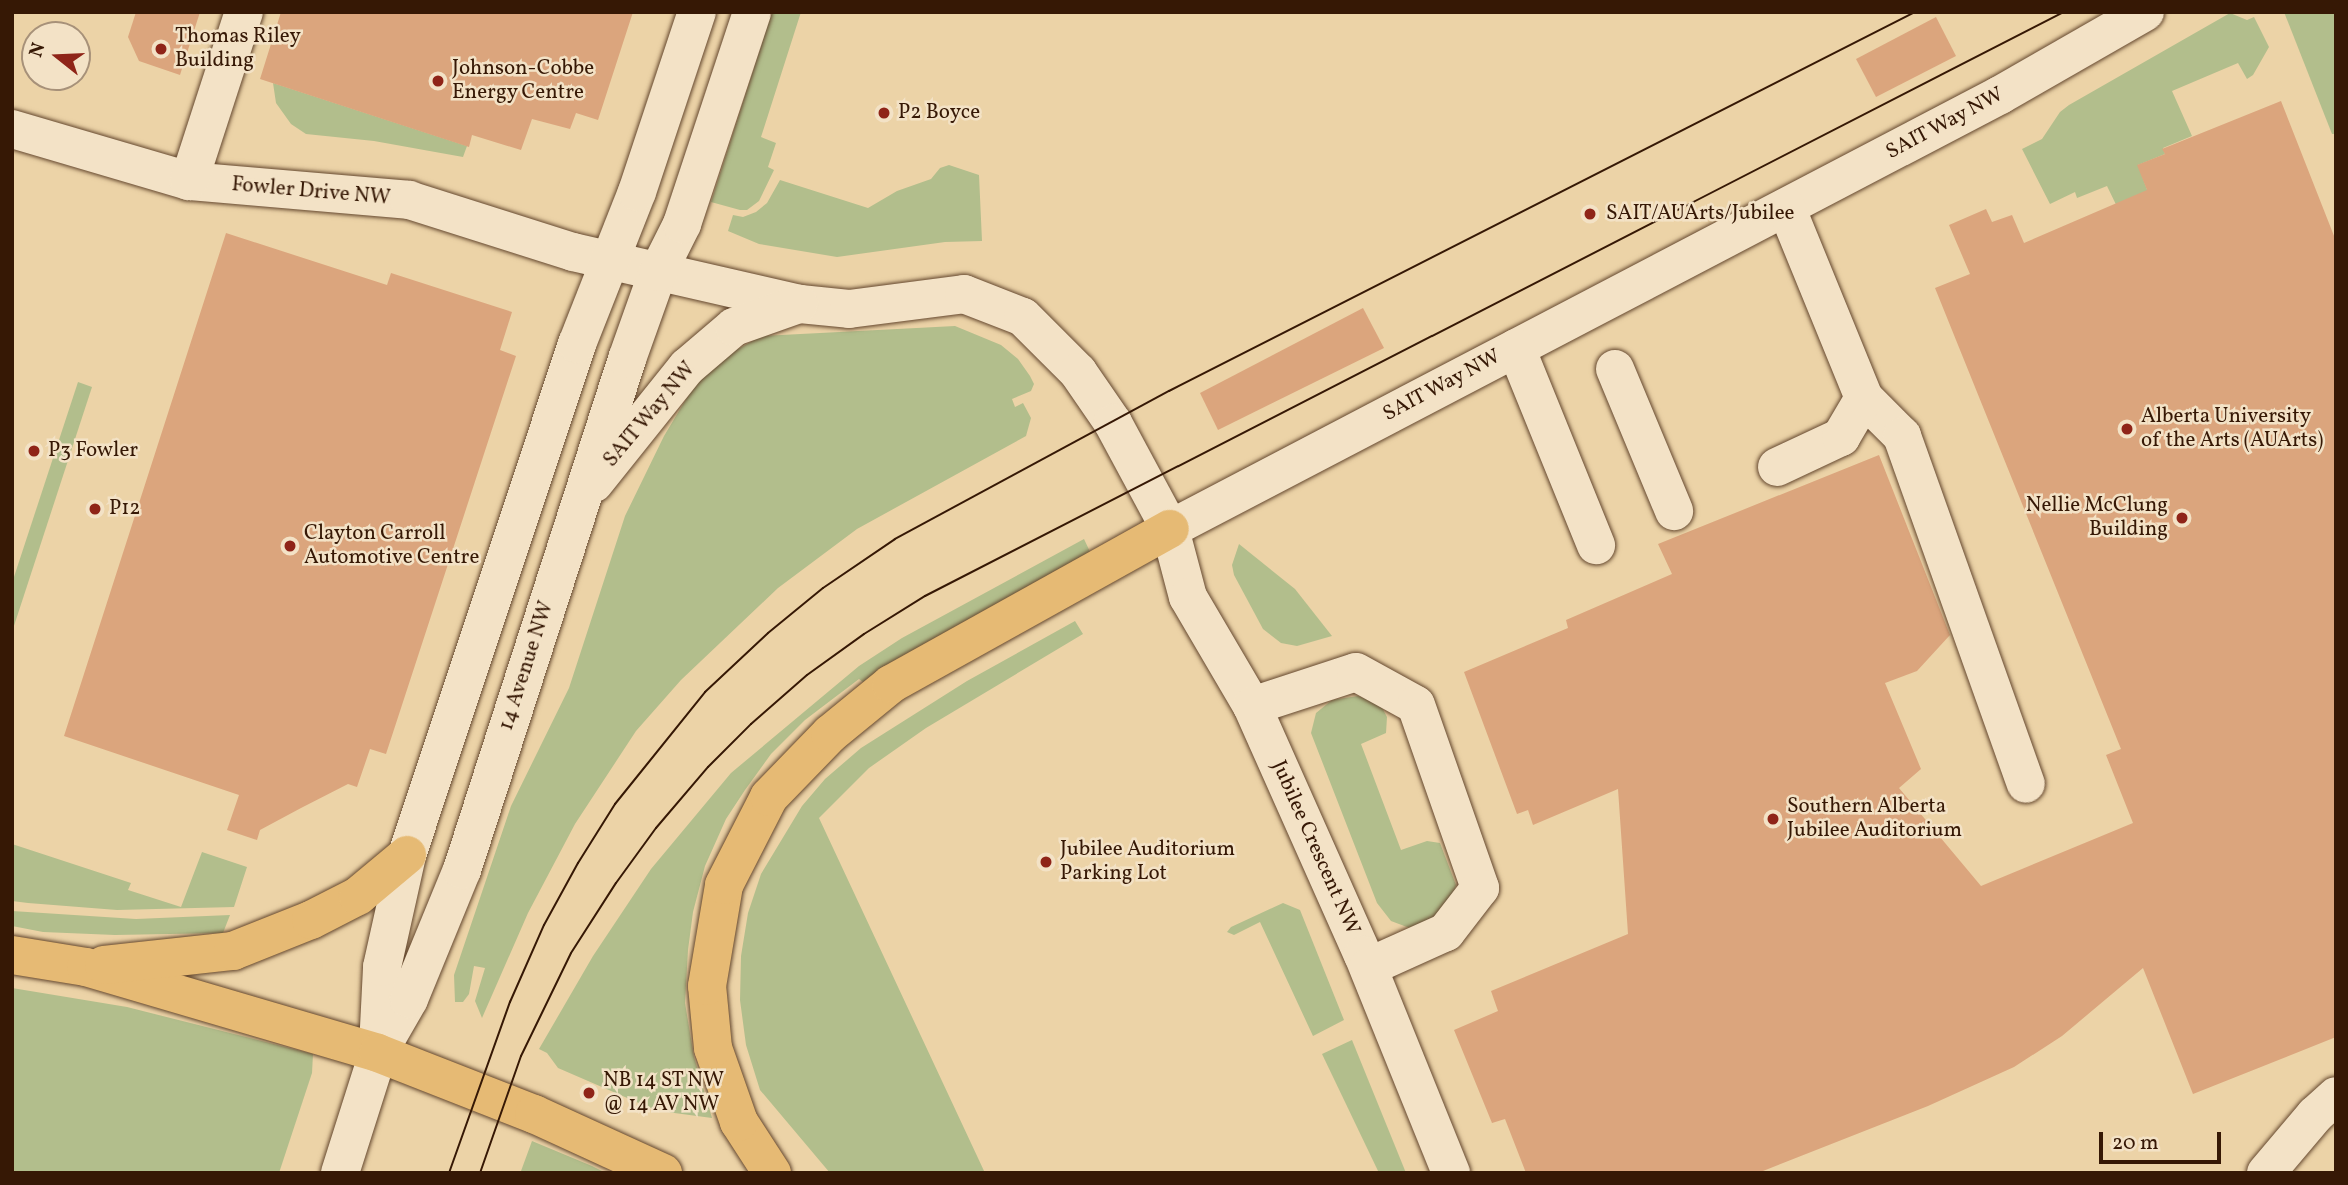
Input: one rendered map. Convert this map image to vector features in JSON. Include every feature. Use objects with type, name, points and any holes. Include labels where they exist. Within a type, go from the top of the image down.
[{"type":"main road","points":[[772,1173],[739,1122],[730,1097],[713,1048],[707,986],[724,885],[769,797],[830,734],[891,684],[1170,529]]},
{"type":"main road","points":[[86,967],[233,951],[311,920],[358,896],[407,855]]},
{"type":"main road","points":[[12,955],[86,967],[378,1053],[534,1114],[663,1173]]},
{"type":"street","points":[[189,181],[244,12]]},
{"type":"street","name":"14 Avenue NW","points":[[378,1053],[382,967],[407,855],[577,344],[637,192],[697,12]]},
{"type":"street","name":"14 Avenue NW","points":[[340,1173],[378,1053],[409,999],[462,870],[581,498],[657,272],[682,224],[752,12]]},
{"type":"street","name":"SAIT Way NW","points":[[608,261],[800,304],[849,309],[964,294],[1023,317],[1077,372],[1113,423],[1170,529],[2000,95],[2145,12]]},
{"type":"street","name":"Fowler Drive NW","points":[[12,129],[189,181],[409,200],[608,261]]},
{"type":"street","points":[[1786,207],[1864,398],[1902,436],[2026,784]]},
{"type":"street","name":"SAIT Way NW","points":[[581,498],[687,368],[734,327],[800,304]]},
{"type":"street","points":[[1516,348],[1597,545]]},
{"type":"street","points":[[1615,369],[1674,511]]},
{"type":"street","points":[[1777,467],[1841,437],[1864,398]]},
{"type":"street","name":"Jubilee Crescent NW","points":[[1170,529],[1188,597],[1252,706],[1368,967],[1451,1173]]},
{"type":"street","points":[[1252,706],[1356,672],[1416,705],[1480,888],[1446,932],[1368,967]]},
{"type":"street","points":[[2266,1173],[2315,1115],[2336,1096]]},
{"type":"green space","points":[[772,12],[801,12],[761,137],[776,143],[768,167],[774,170],[759,201],[747,210],[740,210],[711,202]]},
{"type":"green space","points":[[2284,12],[2336,12],[2336,134],[2332,134]]},
{"type":"green space","points":[[2230,13],[2247,20],[2254,17],[2269,47],[2253,75],[2247,79],[2238,63],[2172,91],[2192,136],[2163,148],[2165,154],[2138,165],[2153,206],[2123,219],[2107,186],[2077,198],[2075,192],[2050,204],[2022,149],[2042,139],[2060,112],[2069,105]]},
{"type":"green space","points":[[273,83],[467,146],[463,157],[374,141],[306,134],[291,124],[276,103]]},
{"type":"green space","points":[[949,165],[979,175],[982,241],[945,242],[837,257],[759,244],[728,231],[733,215],[743,217],[756,212],[767,203],[780,180],[868,208],[897,191],[931,179],[940,168]]},
{"type":"green space","points":[[955,326],[1001,345],[1018,359],[1030,376],[1034,384],[1031,391],[1012,399],[1015,407],[1023,403],[1031,418],[1026,436],[857,529],[778,588],[681,680],[636,731],[575,824],[528,913],[482,1018],[475,1001],[485,968],[474,966],[469,994],[463,1002],[455,1002],[454,975],[511,806],[569,688],[625,516],[664,436],[694,386],[719,360],[761,336]]},
{"type":"green space","points":[[78,382],[92,387],[12,632],[12,583]]},
{"type":"green space","points":[[1084,539],[1092,556],[974,617],[863,682],[859,679],[805,720],[771,754],[726,819],[705,866],[693,912],[685,1003],[694,1057],[712,1118],[667,1112],[668,1106],[656,1105],[655,1110],[558,1068],[547,1053],[539,1049],[593,956],[651,869],[731,773],[859,666],[902,638]]},
{"type":"green space","points":[[1239,544],[1295,589],[1332,636],[1297,646],[1281,643],[1263,629],[1234,575],[1232,565]]},
{"type":"green space","points":[[1075,621],[1083,634],[926,728],[869,768],[819,818],[985,1173],[830,1173],[760,1090],[746,1045],[740,1000],[741,956],[748,913],[761,874],[802,806],[825,779],[861,748],[967,681]]},
{"type":"green space","points":[[1358,696],[1380,704],[1387,717],[1386,733],[1361,744],[1401,850],[1427,841],[1440,843],[1456,885],[1450,904],[1436,919],[1415,930],[1391,921],[1377,903],[1311,733],[1316,713],[1332,700]]},
{"type":"green space","points":[[12,844],[131,883],[128,890],[181,907],[202,852],[247,867],[234,907],[117,910],[28,903],[12,901]]},
{"type":"green space","points":[[1283,903],[1300,910],[1344,1020],[1313,1036],[1260,922],[1234,935],[1227,932],[1231,927]]},
{"type":"green space","points":[[12,911],[136,919],[230,915],[223,933],[115,935],[43,932],[12,926]]},
{"type":"green space","points":[[12,988],[127,1007],[313,1054],[312,1073],[279,1173],[12,1173]]},
{"type":"green space","points":[[1352,1040],[1406,1173],[1379,1173],[1322,1054]]},
{"type":"green space","points":[[532,1141],[606,1173],[513,1173],[521,1171]]},
{"type":"building","name":"Thomas Riley Building","points":[[136,12],[200,12],[180,75],[139,61],[128,37]]},
{"type":"building","name":"Johnson-Cobbe Energy Centre","points":[[281,12],[633,12],[598,120],[576,113],[570,129],[532,119],[521,150],[472,135],[469,147],[260,79]]},
{"type":"building","points":[[1936,17],[1956,56],[1876,97],[1856,59]]},
{"type":"building","points":[[2281,101],[2336,241],[2336,1037],[2193,1094],[2143,968],[2062,1036],[2014,1067],[1928,1106],[1758,1173],[1526,1173],[1505,1119],[1492,1123],[1454,1030],[1498,1011],[1491,991],[1628,934],[1618,789],[1533,825],[1528,810],[1517,814],[1464,672],[1568,628],[1566,620],[1672,574],[1658,544],[1879,455],[1950,635],[1917,671],[1885,683],[1921,769],[1899,788],[1981,886],[2133,823],[2106,755],[2121,749],[1935,288],[1970,274],[1949,225],[1986,209],[1992,222],[2012,215],[2024,243],[2147,190],[2137,165],[2165,154],[2162,149]]},
{"type":"building","name":"Clayton Carroll Automotive Centre","points":[[226,233],[387,285],[391,273],[512,312],[500,350],[516,356],[386,754],[370,749],[357,787],[348,784],[301,808],[260,830],[257,840],[227,830],[239,795],[64,736]]},
{"type":"building","points":[[1363,308],[1384,348],[1218,430],[1200,393]]},
{"type":"tram line","points":[[449,1173],[510,1002],[544,925],[615,804],[705,692],[768,633],[823,588],[895,539],[1169,391],[1915,12]]},
{"type":"tram line","points":[[480,1173],[521,1056],[571,953],[616,883],[656,828],[708,767],[751,724],[807,675],[864,634],[925,596],[2064,12]]},
{"type":"place","name":"Thomas Riley Building","points":[[161,49]]},
{"type":"place","name":"Johnson-Cobbe Energy Centre","points":[[438,81]]},
{"type":"place","name":"P2 Boyce","points":[[884,113]]},
{"type":"place","name":"SAIT/AUArts/Jubilee","points":[[1590,214]]},
{"type":"place","name":"Alberta University of the Arts (AUArts)","points":[[2127,429]]},
{"type":"place","name":"P3 Fowler","points":[[34,451]]},
{"type":"place","name":"P12","points":[[95,509]]},
{"type":"place","name":"Nellie McClung Building","points":[[2182,518]]},
{"type":"place","name":"Clayton Carroll Automotive Centre","points":[[290,546]]},
{"type":"place","name":"Southern Alberta Jubilee Auditorium","points":[[1773,819]]},
{"type":"place","name":"Jubilee Auditorium Parking Lot","points":[[1046,862]]},
{"type":"place","name":"NB 14 ST NW @ 14 AV NW","points":[[589,1093]]}]
